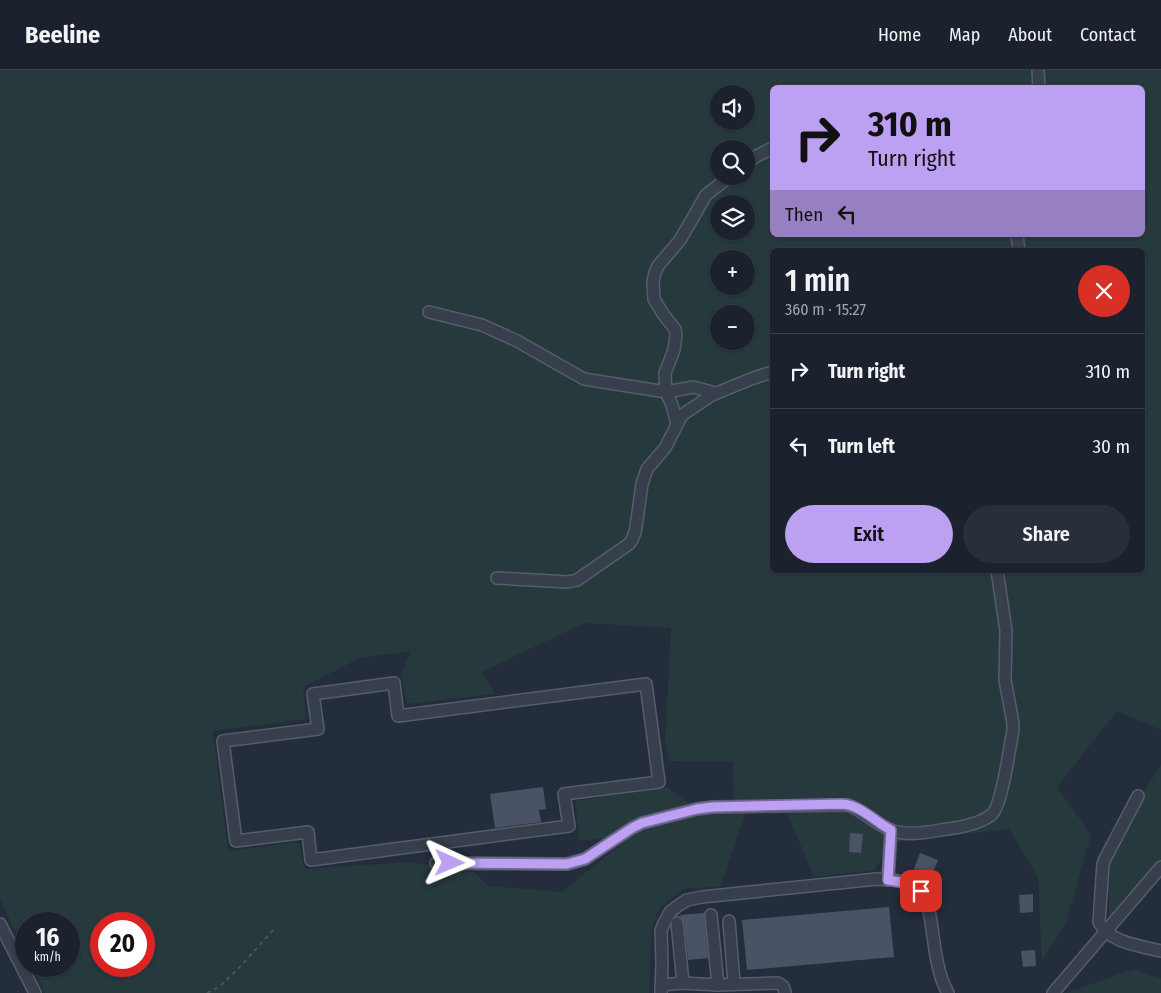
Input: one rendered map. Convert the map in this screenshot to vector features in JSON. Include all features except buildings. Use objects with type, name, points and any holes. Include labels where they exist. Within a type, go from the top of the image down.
[{"type":"lane","points":[[1038,70],[1039,85]]},
{"type":"lane","points":[[755,158],[770,149]]},
{"type":"lane","points":[[678,424],[666,389],[665,373],[672,359],[676,335],[675,329],[662,314],[654,299],[654,273],[680,240],[706,195],[719,185]]},
{"type":"lane","points":[[429,312],[482,325],[517,341],[584,379],[666,389],[693,387],[716,393]]},
{"type":"lane","points":[[497,578],[568,582],[577,580],[629,544],[638,520],[642,484],[647,469],[665,448],[682,415],[716,393],[770,373]]},
{"type":"lane","points":[[436,863],[557,864],[576,862],[585,859],[642,823],[713,803],[848,804],[858,808],[891,830],[901,832],[925,832],[959,827],[992,814],[1000,795],[1013,730],[1005,680],[1006,631],[997,573]]},
{"type":"lane","points":[[394,683],[398,716],[646,684],[659,782],[564,794],[569,826],[447,842],[311,860],[308,832],[236,841],[223,741],[318,729],[313,694],[322,692],[394,683]]},
{"type":"lane","points":[[1138,796],[1103,864],[1099,922],[1105,932],[1112,937],[1161,951]]},
{"type":"lane","points":[[888,880],[891,830]]},
{"type":"lane","points":[[447,842],[450,863]]},
{"type":"lane","points":[[1053,993],[1161,867]]},
{"type":"lane","points":[[784,993],[784,988],[781,984],[777,983],[718,985],[683,983],[661,989],[661,931],[670,912],[687,900],[702,897],[878,879],[902,882],[914,886],[921,891],[926,900],[940,975],[948,993]]},
{"type":"lane","points":[[711,915],[718,985]]},
{"type":"lane","points":[[729,921],[734,984]]},
{"type":"lane","points":[[677,923],[683,983]]},
{"type":"lane","points":[[0,924],[35,993]]},
{"type":"path","points":[[207,993],[219,987],[237,970],[274,929]]},
{"type":"green space","points":[[0,70],[1161,70],[1161,730],[1117,711],[1057,787],[1091,835],[1066,923],[1042,961],[1038,877],[1009,829],[894,842],[874,870],[814,877],[785,808],[745,814],[721,886],[683,889],[659,909],[652,926],[649,993],[45,993],[37,977],[80,977],[80,912],[15,912],[15,931],[0,899]],"holes":[[[584,623],[671,628],[665,744],[669,761],[733,762],[734,802],[690,804],[667,787],[575,801],[580,841],[631,836],[562,892],[488,886],[473,871],[409,862],[304,869],[299,842],[228,851],[213,731],[306,719],[303,687],[360,658],[411,651],[401,675],[407,704],[495,694],[482,672]]]},
{"type":"green space","points":[[1161,765],[1161,864],[1109,922],[1108,848]]},
{"type":"green space","points":[[1134,969],[1161,979],[1161,993],[1066,993]]},
{"type":"route","points":[[450,863],[567,864],[585,859],[642,823],[697,809],[848,804],[858,808],[891,830],[888,880],[902,882],[914,886],[921,891]]}]
